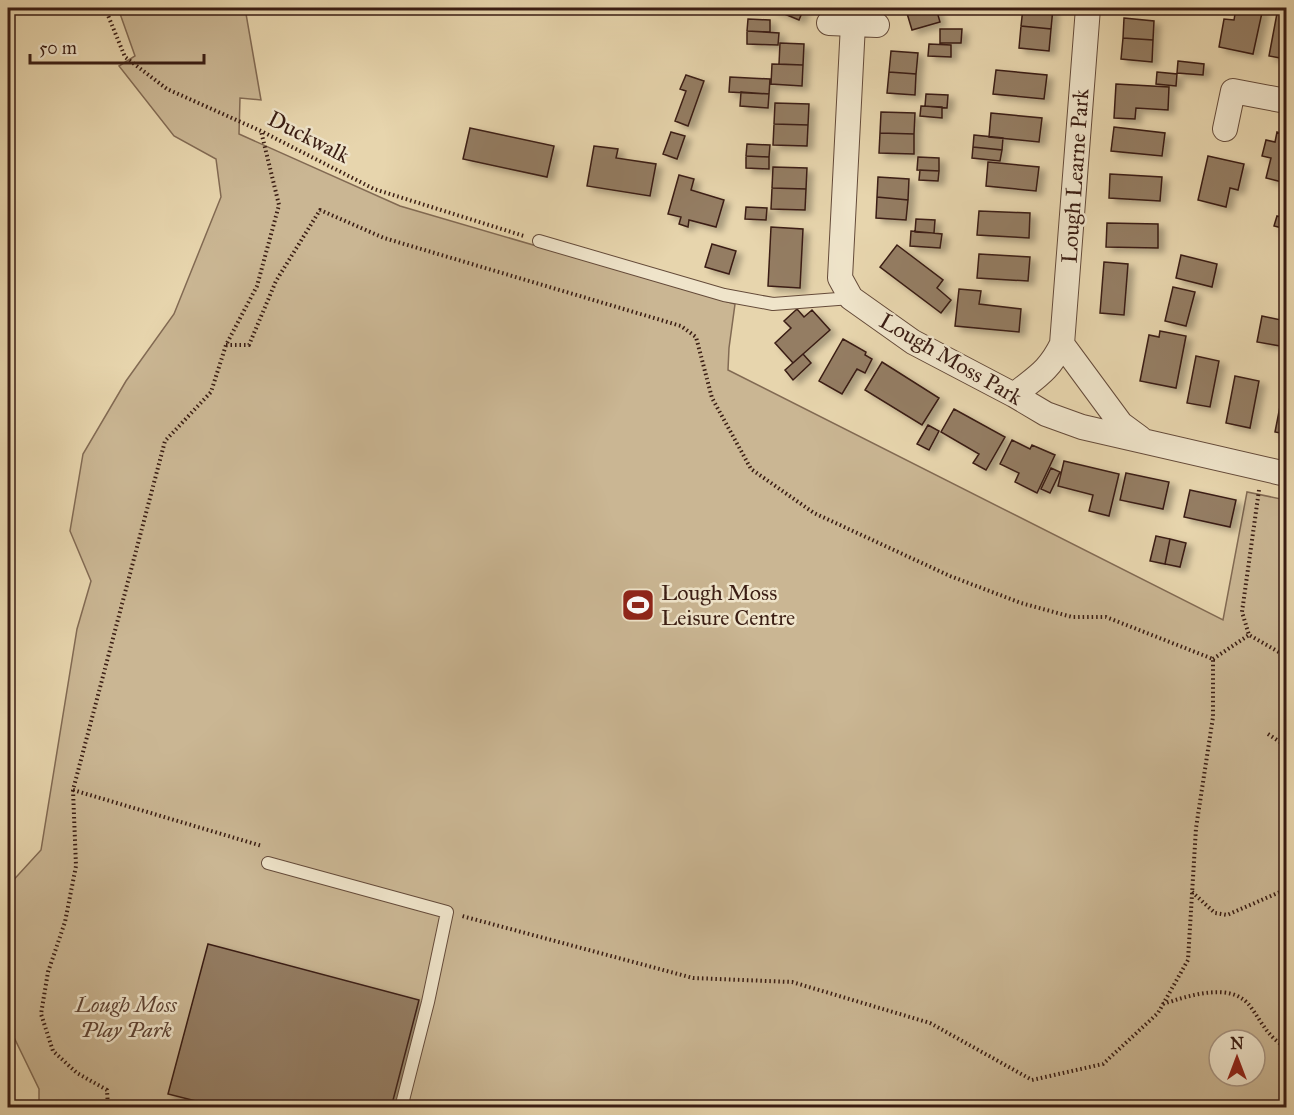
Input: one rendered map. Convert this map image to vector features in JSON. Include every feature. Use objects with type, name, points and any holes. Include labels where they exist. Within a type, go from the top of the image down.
[{"type":"street","name":"Lough Learne Park","points":[[1014,395],[1047,369],[1062,344],[1088,8]]},
{"type":"street","points":[[851,298],[840,278],[841,23],[877,24]]},
{"type":"street","points":[[1225,129],[1233,91],[1287,101]]},
{"type":"street","name":"Lough Moss Park","points":[[851,298],[913,342],[1046,414],[1082,427],[1287,474]]},
{"type":"street","points":[[1062,344],[1120,424],[1142,440]]},
{"type":"lane","points":[[538,241],[724,295],[773,304],[851,298]]},
{"type":"lane","points":[[268,863],[447,912],[428,1002],[401,1107]]},
{"type":"path","name":"Duckwalk","points":[[105,8],[125,57],[167,89],[261,131],[374,189],[538,241]]},
{"type":"path","points":[[108,1107],[107,1090],[77,1073],[53,1051],[41,1014],[48,972],[65,922],[76,866],[73,790],[165,441],[211,392],[226,345],[257,286],[279,205],[261,131]]},
{"type":"path","points":[[226,345],[249,345],[276,281],[320,210],[384,238],[681,326],[696,337],[712,398],[751,469],[814,513],[950,576],[1021,603],[1072,617],[1106,617],[1213,658]]},
{"type":"path","points":[[1262,468],[1242,612],[1249,635],[1287,656]]},
{"type":"path","points":[[1213,658],[1249,635]]},
{"type":"path","points":[[447,912],[693,978],[792,982],[930,1023],[1032,1080],[1103,1064],[1158,1013],[1188,960],[1196,828],[1213,717],[1213,658]]},
{"type":"path","points":[[1268,734],[1287,746]]},
{"type":"path","points":[[73,790],[266,848],[268,863]]},
{"type":"path","points":[[1192,891],[1215,913],[1227,915],[1280,892],[1287,886]]},
{"type":"path","points":[[1162,1005],[1200,993],[1233,993],[1250,1005],[1263,1028],[1287,1047]]},
{"type":"green space","name":"Lough Moss Leisure Centre","points":[[118,8],[245,8],[261,100],[240,98],[239,134],[400,206],[735,304],[728,370],[1223,620],[1247,492],[1286,500],[1286,1107],[39,1107],[39,1089],[8,1025],[8,886],[41,850],[77,629],[91,581],[70,531],[83,454],[126,381],[174,314],[221,197],[216,159],[174,136],[119,66],[135,56]]},
{"type":"building","points":[[770,8],[804,8],[799,20]]},
{"type":"building","points":[[936,8],[940,22],[912,30],[906,10]]},
{"type":"building","points":[[1023,8],[1053,8],[1051,29],[1021,26]]},
{"type":"building","points":[[1236,8],[1263,8],[1253,54],[1219,47],[1224,19],[1234,20]]},
{"type":"building","points":[[1278,8],[1286,8],[1286,59],[1269,56]]},
{"type":"building","points":[[1124,18],[1154,21],[1153,40],[1123,38]]},
{"type":"building","points":[[748,19],[770,20],[770,32],[747,31]]},
{"type":"building","points":[[1021,26],[1051,29],[1049,51],[1019,48]]},
{"type":"building","points":[[940,29],[962,29],[961,43],[940,43]]},
{"type":"building","points":[[747,31],[779,33],[778,45],[747,44]]},
{"type":"building","points":[[1123,38],[1153,40],[1152,62],[1121,59]]},
{"type":"building","points":[[780,43],[804,44],[803,65],[779,64]]},
{"type":"building","points":[[929,44],[951,45],[951,57],[928,56]]},
{"type":"building","points":[[891,51],[918,53],[916,74],[889,72]]},
{"type":"building","points":[[1178,61],[1204,64],[1203,75],[1177,73]]},
{"type":"building","points":[[772,64],[803,65],[802,86],[771,84]]},
{"type":"building","points":[[996,70],[1047,75],[1044,99],[993,94]]},
{"type":"building","points":[[889,72],[916,74],[915,95],[887,93]]},
{"type":"building","points":[[1157,72],[1177,74],[1176,86],[1156,84]]},
{"type":"building","points":[[686,75],[704,81],[688,126],[675,121],[686,91],[680,89]]},
{"type":"building","points":[[730,77],[770,79],[769,94],[729,92]]},
{"type":"building","points":[[1116,84],[1169,87],[1168,110],[1136,108],[1135,119],[1114,118]]},
{"type":"building","points":[[741,92],[769,94],[768,108],[740,106]]},
{"type":"building","points":[[926,94],[948,95],[947,108],[925,106]]},
{"type":"building","points":[[775,103],[809,104],[808,125],[774,124]]},
{"type":"building","points":[[921,106],[942,107],[942,118],[920,116]]},
{"type":"building","points":[[881,112],[915,113],[914,134],[880,133]]},
{"type":"building","points":[[991,113],[1042,118],[1039,142],[989,137]]},
{"type":"building","points":[[774,124],[808,125],[807,146],[773,145]]},
{"type":"building","points":[[1114,127],[1165,133],[1162,156],[1111,151]]},
{"type":"building","points":[[470,128],[554,146],[547,177],[463,159]]},
{"type":"building","points":[[671,132],[685,136],[677,159],[663,154]]},
{"type":"building","points":[[1277,132],[1286,135],[1286,183],[1266,178],[1271,158],[1262,156],[1266,140],[1275,142]]},
{"type":"building","points":[[880,133],[914,134],[914,154],[879,153]]},
{"type":"building","points":[[974,135],[1003,138],[1002,150],[973,147]]},
{"type":"building","points":[[747,144],[770,145],[769,157],[746,156]]},
{"type":"building","points":[[594,146],[618,149],[616,158],[656,164],[650,196],[587,186]]},
{"type":"building","points":[[973,147],[1002,150],[1000,161],[972,158]]},
{"type":"building","points":[[746,156],[769,157],[769,169],[746,168]]},
{"type":"building","points":[[1208,156],[1244,164],[1238,190],[1230,188],[1226,207],[1198,200]]},
{"type":"building","points":[[918,157],[939,158],[939,171],[917,170]]},
{"type":"building","points":[[988,162],[1039,167],[1036,191],[986,186]]},
{"type":"building","points":[[773,167],[807,168],[806,189],[772,188]]},
{"type":"building","points":[[920,170],[939,171],[938,181],[919,180]]},
{"type":"building","points":[[1110,174],[1162,177],[1160,201],[1109,198]]},
{"type":"building","points":[[679,175],[694,179],[691,190],[724,200],[716,227],[689,220],[688,227],[679,224],[681,217],[668,214]]},
{"type":"building","points":[[878,177],[909,179],[908,200],[877,197]]},
{"type":"building","points":[[772,188],[806,189],[805,210],[771,209]]},
{"type":"building","points":[[877,197],[908,200],[906,220],[876,218]]},
{"type":"building","points":[[746,207],[767,208],[766,220],[745,219]]},
{"type":"building","points":[[979,211],[1030,213],[1029,238],[977,235]]},
{"type":"building","points":[[1277,216],[1286,218],[1286,229],[1274,226]]},
{"type":"building","points":[[916,219],[935,220],[934,233],[915,232]]},
{"type":"building","points":[[1107,223],[1158,224],[1158,248],[1106,247]]},
{"type":"building","points":[[771,227],[803,229],[800,288],[768,286]]},
{"type":"building","points":[[911,231],[942,234],[940,248],[910,246]]},
{"type":"building","points":[[712,244],[736,251],[729,274],[705,267]]},
{"type":"building","points":[[897,245],[943,280],[937,288],[951,300],[941,313],[880,267]]},
{"type":"building","points":[[979,254],[1030,257],[1028,281],[977,278]]},
{"type":"building","points":[[1181,255],[1217,264],[1212,287],[1176,278]]},
{"type":"building","points":[[1104,262],[1128,264],[1124,315],[1100,313]]},
{"type":"building","points":[[1173,287],[1195,292],[1186,326],[1165,321]]},
{"type":"building","points":[[959,289],[981,291],[979,304],[1021,309],[1019,332],[955,326]]},
{"type":"building","points":[[797,309],[804,317],[812,310],[830,330],[793,363],[775,343],[791,328],[784,321]]},
{"type":"building","points":[[1262,316],[1286,321],[1286,347],[1257,342]]},
{"type":"building","points":[[1160,331],[1186,336],[1176,388],[1140,381],[1149,335],[1159,337]]},
{"type":"building","points":[[843,339],[866,352],[865,355],[872,359],[865,373],[857,369],[842,394],[819,381]]},
{"type":"building","points":[[803,354],[811,363],[793,380],[785,370]]},
{"type":"building","points":[[1196,356],[1219,361],[1210,407],[1187,403]]},
{"type":"building","points":[[882,362],[939,398],[922,425],[865,390]]},
{"type":"building","points":[[1235,376],[1259,381],[1250,428],[1226,423]]},
{"type":"building","points":[[1284,386],[1286,387],[1286,434],[1275,432]]},
{"type":"building","points":[[954,409],[1005,437],[986,470],[973,463],[979,454],[941,432]]},
{"type":"building","points":[[928,425],[939,431],[929,450],[917,444]]},
{"type":"building","points":[[1012,440],[1030,449],[1032,445],[1055,455],[1037,493],[1015,482],[1019,473],[1000,464]]},
{"type":"building","points":[[1064,461],[1119,474],[1109,516],[1089,511],[1093,495],[1058,486]]},
{"type":"building","points":[[1051,468],[1060,472],[1050,493],[1041,489]]},
{"type":"building","points":[[1126,473],[1169,482],[1163,509],[1120,500]]},
{"type":"building","points":[[1190,490],[1236,500],[1230,527],[1184,517]]},
{"type":"building","points":[[1156,536],[1170,539],[1165,564],[1150,561]]},
{"type":"building","points":[[1170,539],[1186,543],[1180,567],[1165,564]]},
{"type":"building","points":[[208,944],[419,1000],[391,1108],[203,1108],[204,1103],[168,1094]]},
{"type":"place","name":"Lough Moss Leisure Centre","points":[[638,605]]},
{"type":"park label","name":"Lough Moss Play Park","points":[[126,1016]]}]
